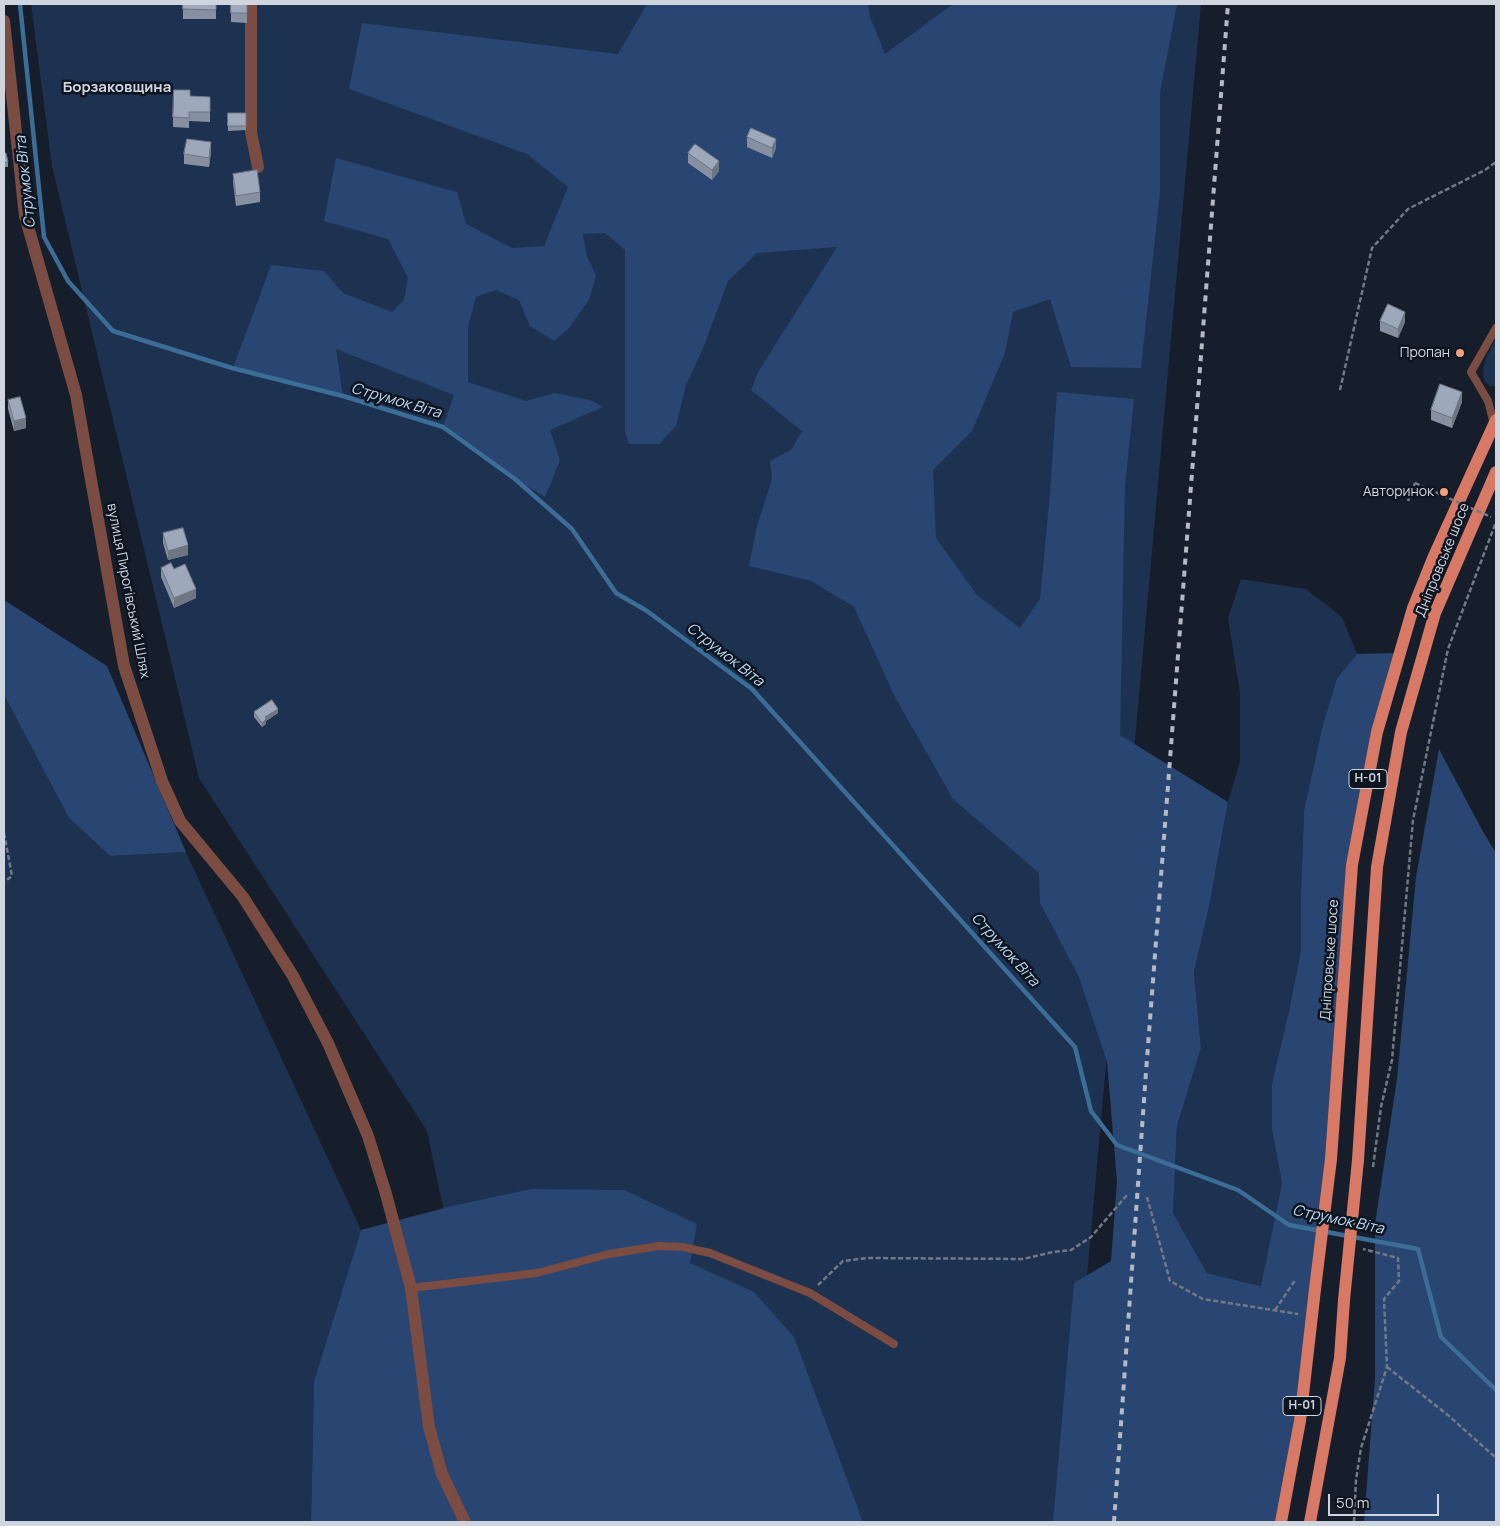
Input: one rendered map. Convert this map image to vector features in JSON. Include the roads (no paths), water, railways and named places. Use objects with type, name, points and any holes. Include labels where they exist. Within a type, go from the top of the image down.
[{"type":"main road","name":"Дніпровське шосе","points":[[1281,1522],[1300,1421],[1331,1159],[1352,865],[1377,732],[1413,608],[1434,556],[1495,422]]},
{"type":"main road","name":"Дніпровське шосе","points":[[1310,1522],[1340,1358],[1358,1160],[1377,867],[1400,732],[1436,613],[1496,472]]},
{"type":"street","points":[[251,4],[251,132],[258,167]]},
{"type":"street","name":"вулиця Пирогівський Шлях","points":[[4,21],[25,216],[76,395],[124,666],[162,781],[180,821],[244,897],[293,976],[328,1043],[368,1136],[386,1194],[411,1288],[429,1426],[442,1474],[465,1522]]},
{"type":"lane","points":[[1495,422],[1488,402],[1471,372],[1496,328]]},
{"type":"lane","points":[[411,1288],[537,1273],[609,1254],[658,1246],[683,1247],[710,1253],[810,1294],[894,1344]]},
{"type":"waterway","name":"Струмок Віта","points":[[20,4],[44,237],[68,281],[113,331],[232,368],[343,396],[443,427],[515,479],[572,529],[616,593],[647,611],[752,689],[1075,1047],[1091,1111],[1117,1145],[1238,1190],[1289,1225],[1418,1249],[1441,1337],[1496,1390]]},
{"type":"railway","points":[[1114,1522],[1146,1072],[1228,4]]},
{"type":"place","name":"Пропан","points":[[1460,353]]},
{"type":"place","name":"Авторинок","points":[[1444,492]]},
{"type":"district","name":"Борзаковщина","points":[[117,88]]}]
